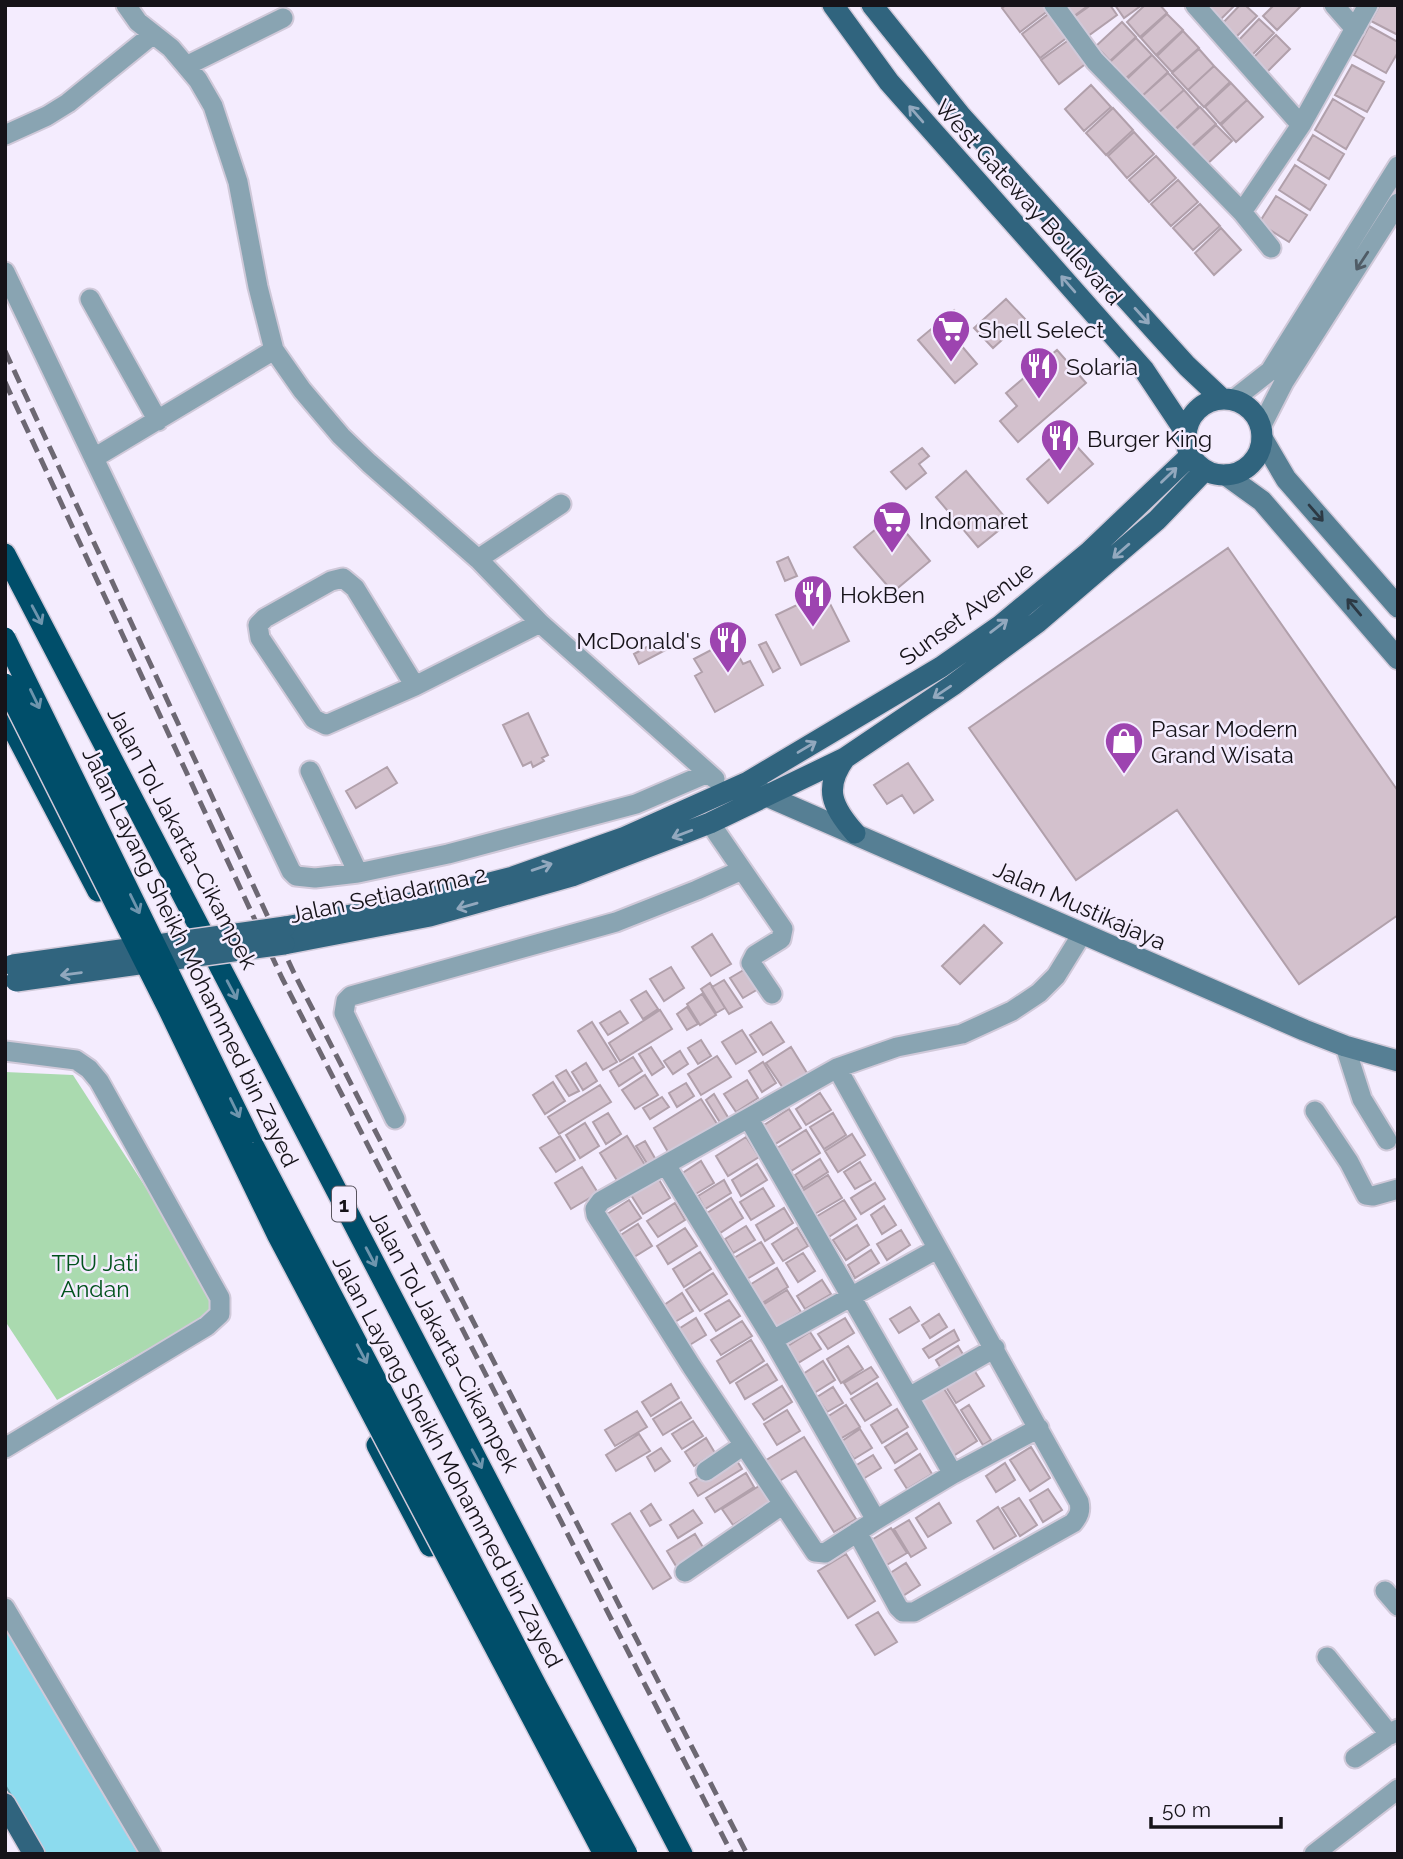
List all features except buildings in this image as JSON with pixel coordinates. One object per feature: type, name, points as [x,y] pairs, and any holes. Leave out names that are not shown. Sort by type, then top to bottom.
[{"type":"highway","name":"Jalan Tol Jakarta–Cikampek","points":[[5,554],[682,1854]]},
{"type":"highway","name":"Jalan Layang Sheikh Mohammed bin Zayed","points":[[5,638],[252,1143],[626,1854]]},
{"type":"highway","name":"Jalan Layang Sheikh Mohammed bin Zayed","points":[[5,684],[169,1008],[277,1234],[604,1854]]},
{"type":"highway","points":[[5,714],[156,1001],[251,1199],[402,1494],[594,1854]]},
{"type":"highway","points":[[624,1742],[693,1854]]},
{"type":"main road","name":"West Gateway Boulevard","points":[[833,5],[889,82],[1144,370],[1186,433]]},
{"type":"main road","name":"West Gateway Boulevard","points":[[872,5],[961,116],[1025,188],[1188,366],[1228,400]]},
{"type":"main road","points":[[1001,209],[1025,188]]},
{"type":"main road","points":[[1398,607],[1286,479],[1251,410],[1228,400],[1207,403],[1195,412],[1186,433],[1207,467],[1262,501],[1398,659]]},
{"type":"main road","points":[[1207,467],[1246,469],[1261,449],[1262,433]]},
{"type":"main road","name":"Sunset Avenue","points":[[758,801],[845,758],[953,685],[1038,622],[1157,520],[1207,467]]},
{"type":"main road","name":"Sunset Avenue","points":[[739,787],[941,667],[1001,625],[1074,565],[1207,467]]},
{"type":"main road","points":[[1262,501],[1269,485],[1286,479]]},
{"type":"main road","points":[[845,758],[833,774],[833,796],[840,817],[855,833]]},
{"type":"main road","name":"Jalan Mustikajaya","points":[[739,787],[758,801],[855,833],[1082,934],[1345,1046],[1398,1062]]},
{"type":"main road","name":"Jalan Setiadarma 2","points":[[285,935],[513,877],[623,838],[739,787]]},
{"type":"main road","name":"Jalan Setiadarma 2","points":[[10,974],[430,916],[572,876],[710,823],[758,801]]},
{"type":"main road","points":[[5,1804],[34,1854]]},
{"type":"street","points":[[126,5],[152,35],[171,48],[198,80],[213,106],[225,137],[237,182],[274,350],[302,390],[341,436],[478,559],[540,623],[708,773],[739,787]]},
{"type":"street","points":[[1054,5],[1095,61],[1242,212],[1271,248]]},
{"type":"street","points":[[1195,5],[1301,125]]},
{"type":"street","points":[[1334,5],[1355,29]]},
{"type":"street","points":[[1242,212],[1301,125],[1367,5]]},
{"type":"street","points":[[186,66],[283,18]]},
{"type":"street","points":[[5,135],[68,103],[152,35]]},
{"type":"street","points":[[1228,400],[1270,371],[1398,166]]},
{"type":"street","points":[[1262,433],[1284,382],[1398,203]]},
{"type":"street","points":[[5,272],[291,871],[296,876],[304,878],[358,873],[448,853],[623,808],[708,773]]},
{"type":"street","points":[[90,299],[158,421]]},
{"type":"street","points":[[94,458],[274,350]]},
{"type":"street","points":[[478,559],[561,504]]},
{"type":"street","points":[[415,686],[351,582],[343,578],[320,587],[265,618],[258,625],[260,638],[305,707],[314,719],[322,724],[330,724],[415,686],[540,623]]},
{"type":"street","points":[[310,771],[358,873]]},
{"type":"street","points":[[710,823],[783,929],[781,939],[755,955],[751,963],[772,994]]},
{"type":"street","points":[[395,1119],[344,1013],[346,1001],[351,996],[616,922],[742,870]]},
{"type":"street","points":[[1039,1428],[953,1474],[825,1553],[815,1552],[692,1367],[596,1215],[595,1209],[601,1201],[837,1068],[897,1047],[962,1034],[1013,1011],[1040,993],[1056,976],[1082,934]]},
{"type":"street","points":[[1345,1046],[1362,1099],[1387,1140]]},
{"type":"street","points":[[5,1051],[76,1060],[89,1069],[99,1081],[220,1298],[220,1314],[207,1326],[5,1448]]},
{"type":"street","points":[[837,1068],[995,1348],[1081,1510],[1073,1523],[908,1613],[898,1607],[857,1532]]},
{"type":"street","points":[[1315,1111],[1349,1162],[1366,1195],[1373,1196],[1398,1189]]},
{"type":"street","points":[[749,1119],[953,1474]]},
{"type":"street","points":[[666,1165],[773,1340],[876,1520]]},
{"type":"street","points":[[773,1340],[937,1249]]},
{"type":"street","points":[[909,1397],[995,1348]]},
{"type":"street","points":[[706,1471],[744,1445]]},
{"type":"street","points":[[685,1572],[782,1505]]},
{"type":"street","points":[[1385,1591],[1398,1606]]},
{"type":"street","points":[[5,1608],[150,1854]]},
{"type":"street","points":[[1327,1657],[1394,1732],[1355,1759]]},
{"type":"street","points":[[1314,1854],[1398,1789]]},
{"type":"green space","name":"TPU Jati Andan","points":[[5,1072],[73,1075],[223,1307],[57,1400],[5,1321]]},
{"type":"water","points":[[5,1621],[139,1854],[46,1854],[5,1785]]},
{"type":"railway","points":[[5,351],[294,973],[747,1854]]},
{"type":"railway","points":[[5,382],[282,978],[732,1854]]},
{"type":"place","name":"Shell Select","points":[[951,363]]},
{"type":"place","name":"Solaria","points":[[1039,400]]},
{"type":"place","name":"Burger King","points":[[1060,472]]},
{"type":"place","name":"Indomaret","points":[[892,554]]},
{"type":"place","name":"HokBen","points":[[813,628]]},
{"type":"place","name":"McDonald's","points":[[728,674]]},
{"type":"place","name":"Pasar Modern Grand Wisata","points":[[1124,775]]}]
